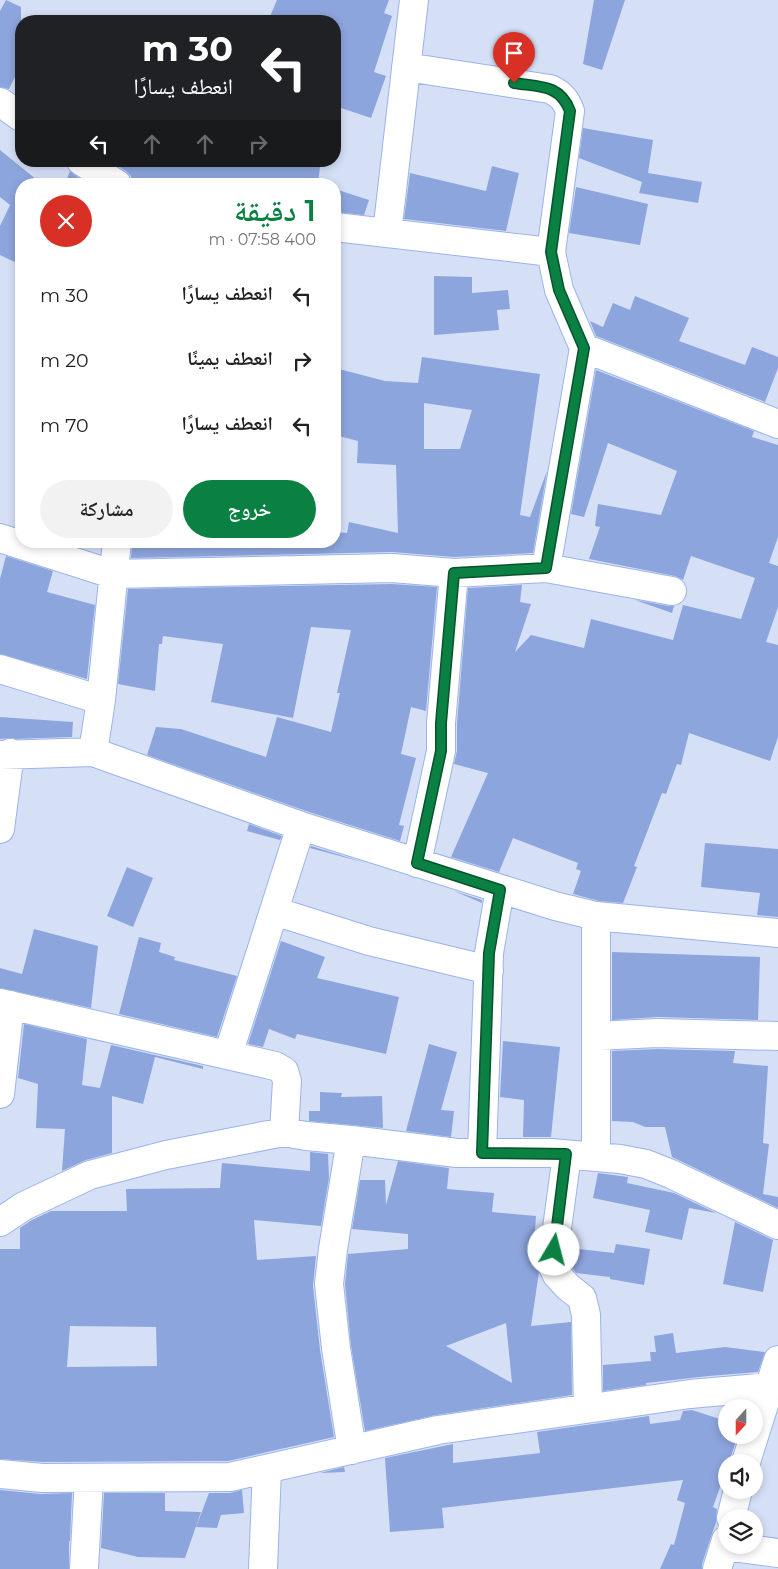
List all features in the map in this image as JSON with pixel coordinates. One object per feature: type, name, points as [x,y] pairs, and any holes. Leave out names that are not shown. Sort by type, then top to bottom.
[{"type":"street","points":[[387,233],[414,0]]},
{"type":"street","points":[[406,67],[550,89],[558,92],[570,111],[551,252],[559,290],[584,348],[546,568]]},
{"type":"street","points":[[0,102],[15,113]]},
{"type":"street","points":[[90,167],[108,178]]},
{"type":"street","points":[[341,228],[551,252]]},
{"type":"street","points":[[584,348],[778,424]]},
{"type":"street","points":[[0,538],[15,543]]},
{"type":"street","points":[[31,548],[112,574],[392,568],[454,573],[546,568],[672,591]]},
{"type":"street","points":[[93,752],[101,700],[115,548]]},
{"type":"street","points":[[417,863],[441,751],[441,723],[454,573]]},
{"type":"street","points":[[0,669],[101,700]]},
{"type":"street","points":[[0,828],[5,754],[93,752],[301,826],[554,906],[596,916],[778,933]]},
{"type":"street","points":[[228,1055],[301,826]]},
{"type":"street","points":[[482,1153],[489,953],[500,890]]},
{"type":"street","points":[[274,911],[369,940],[489,970]]},
{"type":"street","points":[[596,916],[596,1157]]},
{"type":"street","points":[[0,1094],[5,1004],[275,1066],[284,1071],[287,1081],[284,1132]]},
{"type":"street","points":[[596,1036],[657,1033],[778,1036]]},
{"type":"street","points":[[0,1222],[24,1206],[90,1175],[166,1155],[284,1132],[457,1153],[566,1154],[646,1164],[778,1225]]},
{"type":"street","points":[[351,1140],[329,1284],[336,1348],[352,1450]]},
{"type":"street","points":[[566,1154],[553,1267],[557,1275],[568,1287],[582,1298],[586,1314],[588,1408]]},
{"type":"street","points":[[749,1454],[778,1360]]},
{"type":"street","points":[[0,1474],[42,1478],[230,1478],[438,1430],[690,1394],[770,1388]]},
{"type":"street","points":[[263,1569],[268,1469]]},
{"type":"street","points":[[84,1569],[89,1478]]},
{"type":"street","points":[[763,1553],[778,1553]]},
{"type":"building","points":[[6,0],[21,7],[21,15],[15,15],[15,77],[9,89],[0,87],[0,11]]},
{"type":"building","points":[[277,0],[389,0],[384,13],[392,16],[374,72],[386,76],[371,118],[341,108],[341,15],[271,15]]},
{"type":"building","points":[[594,0],[625,0],[602,70],[583,64]]},
{"type":"building","points":[[583,128],[653,140],[648,173],[702,182],[698,203],[639,193],[642,182],[579,158]]},
{"type":"building","points":[[0,150],[15,162],[15,167],[21,167],[35,178],[15,178],[15,262],[0,255],[0,226],[10,205],[0,197]]},
{"type":"building","points":[[492,166],[519,173],[506,231],[404,219],[410,173],[486,191]]},
{"type":"building","points":[[120,167],[320,167],[319,178],[131,178]]},
{"type":"building","points":[[70,171],[79,178],[67,178]]},
{"type":"building","points":[[576,187],[648,204],[640,245],[569,233]]},
{"type":"building","points":[[341,191],[369,200],[364,215],[341,213]]},
{"type":"building","points":[[434,276],[472,277],[472,293],[508,290],[510,309],[497,310],[499,330],[434,335]]},
{"type":"building","points":[[635,296],[689,318],[679,341],[745,365],[752,347],[778,357],[778,368],[765,402],[596,336],[590,321],[603,327],[613,303],[630,310]]},
{"type":"building","points":[[422,357],[540,374],[520,515],[530,517],[547,471],[533,553],[454,557],[392,552],[131,558],[132,548],[341,548],[341,532],[347,533],[349,522],[398,533],[396,465],[357,463],[358,441],[341,437],[341,370],[385,381],[418,383]],"holes":[[[424,403],[472,410],[460,449],[424,449]]]},
{"type":"building","points":[[596,370],[754,431],[752,437],[778,445],[778,537],[769,563],[778,566],[778,607],[766,642],[778,645],[778,737],[770,761],[689,733],[681,765],[677,764],[666,794],[662,793],[634,866],[637,867],[623,903],[599,901],[573,894],[581,871],[576,869],[578,863],[513,838],[499,872],[451,857],[488,773],[454,764],[457,751],[457,724],[468,588],[522,585],[520,602],[531,604],[515,652],[531,635],[584,648],[591,619],[673,640],[683,605],[741,619],[755,578],[691,556],[683,580],[675,576],[589,559],[600,527],[595,526],[598,504],[661,515],[677,471],[608,443],[584,517],[571,514]]},
{"type":"building","points":[[6,556],[53,571],[47,592],[95,605],[87,679],[0,654],[0,579]]},
{"type":"building","points":[[392,584],[437,587],[426,711],[411,707],[401,754],[416,758],[399,825],[404,826],[400,841],[306,811],[147,755],[156,727],[181,729],[266,757],[277,717],[331,732],[340,693],[337,693],[351,630],[311,627],[293,718],[211,702],[223,644],[163,636],[162,644],[159,644],[155,691],[118,684],[128,589]]},
{"type":"building","points":[[635,600],[669,606],[674,606],[672,613]]},
{"type":"building","points":[[0,717],[73,722],[72,737],[0,739]]},
{"type":"building","points":[[249,824],[282,836],[280,840],[247,831]]},
{"type":"building","points":[[705,843],[778,849],[778,917],[757,915],[760,893],[701,887]]},
{"type":"building","points":[[311,846],[366,863],[310,848]]},
{"type":"building","points":[[127,867],[153,878],[133,927],[107,916]]},
{"type":"building","points":[[454,891],[482,900],[482,903]]},
{"type":"building","points":[[34,929],[98,946],[91,1008],[0,988],[0,968],[22,974]]},
{"type":"building","points":[[139,937],[161,943],[159,952],[175,957],[174,960],[237,976],[217,1037],[119,1014]]},
{"type":"building","points":[[281,941],[325,957],[317,978],[399,997],[386,1054],[297,1034],[295,1039],[269,1029],[263,1047],[248,1044]]},
{"type":"building","points":[[612,952],[760,957],[758,1020],[657,1017],[612,1020]]},
{"type":"building","points":[[24,1024],[87,1039],[82,1085],[100,1088],[111,1045],[203,1066],[203,1069],[155,1057],[143,1104],[112,1096],[112,1153],[86,1160],[62,1171],[65,1129],[36,1128],[38,1084],[18,1078]]},
{"type":"building","points":[[503,1041],[560,1047],[551,1137],[523,1137],[524,1100],[500,1097]]},
{"type":"building","points":[[429,1044],[457,1052],[441,1110],[454,1111],[451,1137],[406,1131]]},
{"type":"building","points":[[657,1049],[735,1051],[733,1063],[768,1066],[763,1143],[769,1144],[763,1194],[778,1197],[778,1208],[672,1157],[665,1127],[645,1127],[633,1122],[612,1121],[612,1051]]},
{"type":"building","points":[[320,1092],[342,1093],[341,1097],[382,1096],[383,1128],[309,1121],[309,1111],[320,1111]]},
{"type":"building","points":[[310,1152],[328,1154],[329,1178],[321,1226],[254,1220],[257,1260],[316,1256],[313,1286],[320,1350],[334,1437],[228,1461],[43,1462],[0,1459],[0,1249],[20,1249],[20,1228],[51,1211],[127,1211],[126,1189],[220,1188],[222,1163],[310,1171]],"holes":[[[70,1326],[156,1327],[157,1366],[67,1367]]]},
{"type":"building","points":[[398,1161],[449,1168],[447,1189],[494,1193],[492,1212],[536,1216],[534,1244],[539,1244],[537,1266],[539,1272],[531,1326],[571,1322],[572,1395],[436,1415],[365,1431],[351,1346],[345,1284],[348,1254],[408,1249],[408,1234],[352,1229],[360,1180],[385,1180],[386,1205]],"holes":[[[506,1323],[512,1383],[446,1346]]]},
{"type":"building","points":[[598,1173],[628,1177],[627,1183],[674,1193],[716,1213],[689,1208],[682,1240],[645,1232],[650,1210],[593,1198]]},
{"type":"building","points":[[735,1222],[773,1240],[763,1292],[723,1284]]},
{"type":"building","points":[[616,1244],[650,1249],[644,1285],[610,1279],[610,1277],[576,1273],[569,1264],[570,1248],[614,1253]]},
{"type":"building","points":[[673,1333],[676,1353],[725,1347],[765,1352],[758,1372],[646,1383],[646,1385],[603,1391],[603,1365],[651,1361],[650,1352],[656,1352],[654,1336]]},
{"type":"building","points":[[692,1410],[718,1418],[718,1444],[735,1444],[732,1454],[718,1454],[718,1493],[713,1507],[717,1509],[716,1522],[702,1569],[660,1569],[671,1544],[674,1545],[685,1503],[677,1500],[683,1480],[442,1508],[444,1528],[390,1532],[385,1458],[453,1444],[453,1463],[540,1453],[537,1432],[649,1416],[650,1424],[680,1420],[683,1411]]},
{"type":"building","points":[[344,1467],[345,1472],[320,1473]]},
{"type":"building","points":[[0,1490],[41,1494],[72,1493],[69,1569],[0,1569]]},
{"type":"building","points":[[242,1490],[244,1513],[221,1515],[217,1528],[196,1527],[209,1493],[230,1493]]},
{"type":"building","points":[[104,1493],[165,1493],[165,1511],[201,1512],[185,1558],[138,1557],[101,1548]]},
{"type":"route","points":[[514,83],[558,92],[568,104],[570,111],[551,252],[559,290],[584,348],[546,568],[454,573],[441,723],[441,751],[417,863],[500,890],[489,953],[482,1153],[566,1154],[554,1250]]}]
